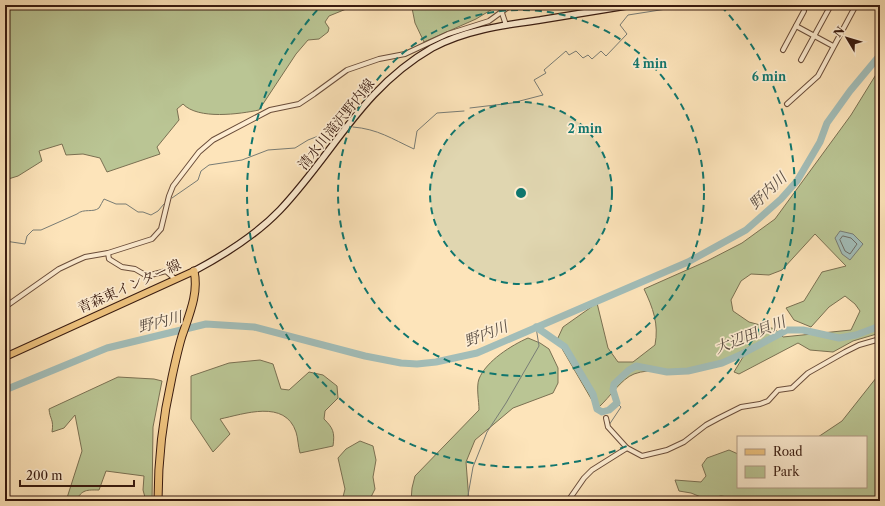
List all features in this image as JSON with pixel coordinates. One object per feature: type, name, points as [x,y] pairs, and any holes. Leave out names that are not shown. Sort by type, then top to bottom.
[{"type":"highway","name":"青森東インター線","points":[[158,501],[160,461],[169,392],[196,286],[194,271]]},
{"type":"main road","name":"清水川滝沢野内線","points":[[194,271],[240,244],[279,211],[309,176],[368,99],[397,72],[432,48],[450,40],[506,25],[632,5]]},
{"type":"main road","name":"青森東インター線","points":[[5,357],[194,271]]},
{"type":"street","points":[[5,306],[59,270],[85,257],[108,253],[152,239],[156,236],[163,222],[173,186],[199,152],[213,140],[270,110],[298,104],[347,70],[379,58],[406,54],[448,34],[489,21],[511,5]]},
{"type":"street","points":[[801,60],[831,5]]},
{"type":"street","points":[[787,104],[818,76],[856,5]]},
{"type":"street","points":[[782,50],[804,11]]},
{"type":"street","points":[[502,13],[506,25]]},
{"type":"street","points":[[796,26],[833,46]]},
{"type":"street","points":[[108,253],[109,259],[122,267],[135,269],[147,276],[166,271],[175,279]]},
{"type":"street","points":[[606,418],[608,427],[627,448],[642,456],[667,450],[684,442],[706,425],[719,418],[742,407],[760,404],[768,400],[778,390],[792,388],[808,373],[859,345],[880,339]]},
{"type":"street","points":[[568,501],[584,478],[592,470],[627,448]]},
{"type":"green space","points":[[5,5],[356,5],[329,16],[325,22],[329,28],[328,32],[319,39],[308,40],[296,54],[259,110],[231,114],[209,114],[190,109],[183,104],[177,109],[179,120],[157,147],[160,154],[107,172],[100,158],[83,154],[66,155],[62,144],[39,151],[42,161],[18,176],[5,180]]},
{"type":"green space","points":[[407,5],[499,5],[476,19],[424,42],[415,23],[412,8]]},
{"type":"green space","points":[[880,68],[880,333],[853,341],[833,352],[810,350],[798,343],[739,374],[734,372],[749,347],[723,361],[702,369],[656,370],[640,372],[629,376],[599,407],[593,402],[557,340],[563,327],[597,303],[608,348],[618,362],[633,362],[655,345],[656,323],[644,289],[707,261],[742,243],[775,219],[851,115]],"holes":[[[815,234],[846,266],[822,272],[804,301],[786,308],[794,320],[811,327],[829,307],[845,296],[855,304],[860,311],[851,330],[783,337],[775,329],[749,322],[733,311],[731,300],[741,281],[751,274],[769,275],[782,270]]]},
{"type":"green space","points":[[528,338],[549,349],[558,368],[558,383],[553,393],[513,408],[475,440],[466,462],[469,501],[411,501],[415,476],[479,410],[478,386],[482,372],[500,354]]},
{"type":"green space","points":[[260,360],[273,364],[281,389],[289,390],[309,372],[323,375],[337,386],[338,398],[325,411],[324,419],[333,431],[333,446],[300,453],[296,432],[291,422],[283,415],[263,411],[240,414],[220,419],[230,434],[213,452],[191,419],[191,376],[229,363]]},
{"type":"green space","points":[[880,373],[880,501],[767,501],[764,499],[741,499],[721,496],[706,499],[691,493],[679,491],[675,480],[701,482],[706,476],[702,465],[707,458],[729,450],[737,454],[737,488],[867,488],[867,436],[820,436],[842,421]]},
{"type":"green space","points":[[118,377],[154,379],[162,381],[153,427],[152,501],[146,501],[143,490],[144,476],[106,471],[99,490],[85,491],[80,494],[76,501],[66,501],[82,451],[75,415],[64,428],[52,432],[52,422],[49,409]]},
{"type":"green space","points":[[360,441],[373,446],[376,460],[373,477],[375,489],[369,501],[342,501],[345,489],[338,458],[346,449]]},
{"type":"water","points":[[840,231],[853,234],[863,244],[850,260],[842,254],[835,238]]},
{"type":"waterway","points":[[470,108],[512,103],[543,95],[534,80],[546,73],[544,70],[566,51],[569,55],[576,51],[583,58],[588,55],[592,59],[601,51],[606,56],[627,34],[620,25],[628,15],[692,5]]},
{"type":"waterway","name":"野内川","points":[[5,390],[107,348],[206,324],[254,327],[365,356],[401,363],[417,364],[436,362],[477,353],[688,262],[746,230],[781,199],[797,181],[820,142],[827,123],[850,91],[880,55]]},
{"type":"waterway","points":[[353,127],[377,132],[414,149],[417,131],[437,113],[464,111]]},
{"type":"waterway","points":[[172,198],[198,180],[201,171],[209,165],[242,160],[268,150],[295,148],[308,140],[339,128]]},
{"type":"waterway","points":[[5,241],[25,244],[27,236],[33,230],[41,230],[83,211],[97,209],[104,199],[116,204],[126,204],[138,212],[151,215],[158,211],[164,204]]},
{"type":"waterway","name":"大辺田貝川","points":[[536,327],[565,347],[593,394],[597,409],[602,412],[609,410],[617,403],[613,390],[614,384],[629,370],[636,366],[667,372],[688,371],[722,363],[787,330],[803,330],[839,338],[856,335],[880,326]]},
{"type":"waterway","points":[[467,501],[473,467],[487,432],[506,403],[539,346],[536,327]]},
{"type":"waterway","points":[[609,425],[621,407],[617,403]]}]
